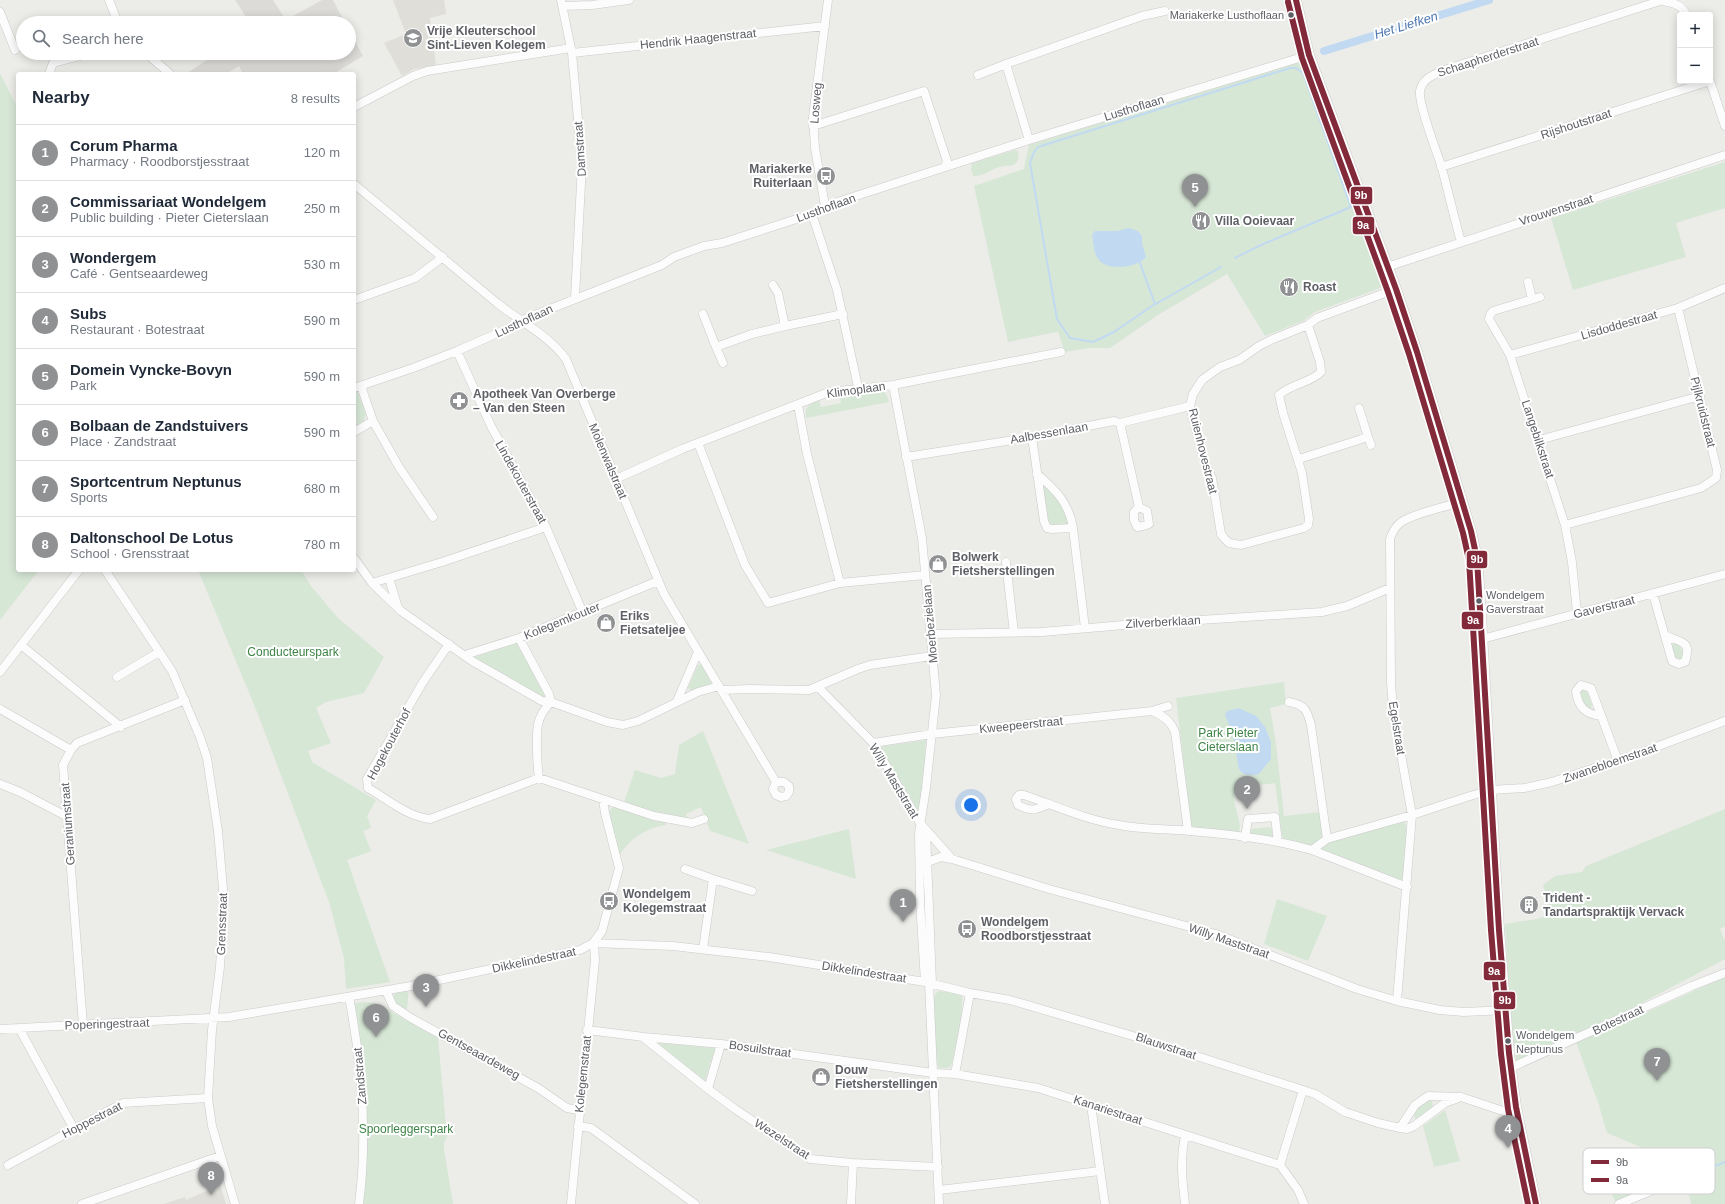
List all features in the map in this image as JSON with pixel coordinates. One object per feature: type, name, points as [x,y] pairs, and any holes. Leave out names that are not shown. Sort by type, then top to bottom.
[{"type":"street","points":[[109,0],[115,16]]},
{"type":"street","points":[[562,3],[592,5],[629,0]]},
{"type":"street","name":"Losweg","points":[[826,206],[815,148],[813,126],[816,87],[828,0]]},
{"type":"street","points":[[1296,0],[1309,55],[1396,288],[1417,352],[1471,531],[1477,559],[1499,930],[1510,1068],[1516,1109],[1536,1204]]},
{"type":"street","name":"Schaapherderstraat","points":[[1461,242],[1441,167],[1422,107],[1420,92],[1424,82],[1430,76],[1444,70],[1660,1],[1673,2],[1684,9],[1686,12]]},
{"type":"street","name":"Damstraat","points":[[562,3],[572,51],[582,164],[575,298]]},
{"type":"street","points":[[978,75],[1142,16],[1165,11]]},
{"type":"street","points":[[0,12],[15,50]]},
{"type":"street","name":"Hendrik Haagenstraat","points":[[356,106],[413,76],[427,71],[572,51],[825,26]]},
{"type":"street","name":"Lusthoflaan","points":[[358,387],[457,351],[507,329],[522,320],[575,298],[613,285],[662,265],[674,257],[704,246],[722,243],[812,214],[826,206],[1029,140],[1309,55]]},
{"type":"street","points":[[50,72],[53,63],[65,60]]},
{"type":"street","points":[[154,60],[168,72]]},
{"type":"street","points":[[1006,64],[1029,140]]},
{"type":"street","name":"Rijshoutstraat","points":[[1441,167],[1701,84]]},
{"type":"street","points":[[1711,84],[1725,126]]},
{"type":"street","points":[[813,126],[924,91],[947,161],[944,167]]},
{"type":"street","name":"Vrouwenstraat","points":[[1387,267],[1725,155]]},
{"type":"street","name":"Molenwalstraat","points":[[356,186],[497,303],[522,320],[559,349],[566,360],[664,594],[776,782]]},
{"type":"street","points":[[812,214],[837,290],[858,387]]},
{"type":"street","points":[[356,299],[415,278],[443,257]]},
{"type":"street","name":"Langebilkstraat","points":[[1528,282],[1536,298],[1493,311],[1489,319],[1510,355],[1539,440],[1565,525],[1572,562],[1577,613]]},
{"type":"street","points":[[773,285],[778,293],[785,326]]},
{"type":"street","name":"Ruienhovestraat","points":[[1308,325],[1320,362],[1321,372],[1316,377],[1286,388],[1279,395],[1283,413],[1299,460],[1309,512],[1308,525],[1300,530],[1241,545],[1230,543],[1221,534],[1212,478],[1204,460],[1190,406],[1193,394],[1202,380],[1220,367],[1238,360],[1259,346],[1273,339],[1308,325],[1317,318],[1396,288]]},
{"type":"street","name":"Lisdoddestraat","points":[[1510,355],[1678,308],[1725,288]]},
{"type":"street","name":"Pijlkruidstraat","points":[[1565,525],[1701,488],[1716,478],[1717,470],[1678,308]]},
{"type":"street","points":[[703,314],[723,363]]},
{"type":"street","points":[[716,346],[752,334],[843,314]]},
{"type":"street","name":"Lindekouterstraat","points":[[457,351],[491,426],[546,527],[583,613]]},
{"type":"street","name":"Klimoplaan","points":[[616,479],[698,443],[829,392],[858,387],[893,385],[1061,352]]},
{"type":"street","name":"Moerbezielaan","points":[[893,385],[922,538],[936,695],[926,788],[920,824],[923,863]]},
{"type":"street","points":[[358,387],[374,421],[399,467],[433,517]]},
{"type":"street","points":[[1539,440],[1700,396]]},
{"type":"street","points":[[798,405],[807,454],[840,583]]},
{"type":"street","name":"Aalbessenlaan","points":[[906,457],[1032,437],[1114,421],[1120,423],[1190,406]]},
{"type":"street","points":[[1299,460],[1370,441],[1359,408]]},
{"type":"street","points":[[356,431],[374,421]]},
{"type":"street","points":[[1120,423],[1139,507]]},
{"type":"street","points":[[1032,437],[1044,522],[1047,528],[1073,528]]},
{"type":"street","points":[[698,443],[745,565],[768,603],[840,583],[925,575]]},
{"type":"street","points":[[1037,474],[1062,498],[1068,510],[1073,528],[1085,628]]},
{"type":"street","name":"Egelstraat","points":[[1396,1001],[1412,815],[1394,710],[1391,682],[1390,539],[1400,522],[1462,502]]},
{"type":"street","points":[[372,582],[442,562],[546,527]]},
{"type":"street","points":[[356,561],[372,582],[398,608],[465,655],[542,701],[551,702],[607,722],[623,725],[638,721],[698,692],[721,688],[809,690],[864,667],[892,661],[932,656]]},
{"type":"street","points":[[1006,562],[1014,633]]},
{"type":"street","points":[[0,672],[76,572]]},
{"type":"street","name":"Grensstraat","points":[[106,572],[172,671],[186,700],[207,758],[218,831],[224,900],[218,991],[213,1019],[208,1098],[212,1126],[235,1204]]},
{"type":"street","name":"Gaverstraat","points":[[1482,639],[1725,574]]},
{"type":"street","points":[[389,578],[398,608]]},
{"type":"street","name":"Kolegemkouter","points":[[465,655],[519,638],[658,581]]},
{"type":"street","name":"Zilverberklaan","points":[[930,634],[1042,632],[1322,612],[1347,606],[1390,588]]},
{"type":"street","points":[[1653,594],[1665,635]]},
{"type":"street","points":[[519,638],[549,694],[551,702]]},
{"type":"street","name":"Hogekouterhof","points":[[449,644],[423,682],[367,779],[368,788],[402,809],[421,818],[430,819],[539,778]]},
{"type":"street","points":[[21,645],[121,726]]},
{"type":"street","points":[[118,678],[159,652]]},
{"type":"street","points":[[677,701],[698,652]]},
{"type":"street","name":"Willy Maststraat","points":[[818,687],[873,743],[920,824],[952,859]]},
{"type":"street","points":[[0,709],[71,750],[77,743],[186,700]]},
{"type":"street","points":[[551,702],[544,709],[538,724],[539,778],[603,800],[661,817],[692,823],[704,819]]},
{"type":"street","points":[[1289,702],[1300,704],[1308,713],[1311,725],[1327,839],[1312,850]]},
{"type":"street","name":"Kweepeerstraat","points":[[873,743],[932,734],[1152,711],[1168,706]]},
{"type":"street","points":[[1152,711],[1166,718],[1175,732],[1188,831]]},
{"type":"street","points":[[1601,716],[1618,760]]},
{"type":"street","name":"Zwanebloemstraat","points":[[1327,839],[1412,815],[1491,790],[1524,788],[1552,782],[1618,760],[1725,720]]},
{"type":"street","name":"Geraniumstraat","points":[[71,750],[63,765],[83,1025]]},
{"type":"street","points":[[0,784],[20,792],[68,817]]},
{"type":"street","points":[[593,943],[603,927],[619,868],[603,800]]},
{"type":"street","points":[[1049,804],[1092,819],[1120,826],[1188,831],[1278,842],[1312,850],[1407,887]]},
{"type":"street","points":[[1244,838],[1248,819],[1274,817],[1278,842]]},
{"type":"street","points":[[926,832],[923,863],[939,1204]]},
{"type":"street","name":"Willy Maststraat","points":[[923,863],[941,857],[952,859],[1049,889],[1216,934],[1357,989],[1396,1001],[1440,1010],[1464,1012],[1506,1010]]},
{"type":"street","points":[[685,869],[752,891]]},
{"type":"street","points":[[703,949],[713,878]]},
{"type":"street","name":"Dikkelindestraat","points":[[213,1019],[386,991],[568,954],[593,943],[628,943],[703,949],[769,957],[929,983]]},
{"type":"street","name":"Kolegemstraat","points":[[571,1204],[579,1110],[595,960],[593,943]]},
{"type":"street","name":"Botestraat","points":[[1510,1068],[1692,986],[1725,973]]},
{"type":"street","name":"Blauwstraat","points":[[929,983],[970,993],[1010,1000],[1143,1039],[1315,1094],[1345,1112],[1378,1123],[1400,1128],[1407,1129],[1414,1126],[1445,1103],[1461,1098]]},
{"type":"street","name":"Gentseaardeweg","points":[[386,991],[393,1006],[411,1018],[538,1088],[567,1108],[579,1110]]},
{"type":"street","points":[[955,1074],[970,993]]},
{"type":"street","name":"Zandstraat","points":[[349,997],[361,1075],[363,1107],[363,1161],[359,1204]]},
{"type":"street","name":"Poperingestraat","points":[[0,1029],[213,1019]]},
{"type":"street","points":[[19,1028],[74,1129]]},
{"type":"street","name":"Bosuilstraat","points":[[587,1030],[721,1044],[933,1073]]},
{"type":"street","name":"Wezelstraat","points":[[644,1037],[735,1109],[810,1159],[853,1163],[938,1167]]},
{"type":"street","points":[[708,1089],[721,1044]]},
{"type":"street","name":"Kanariestraat","points":[[933,1073],[955,1074],[1038,1088],[1280,1165]]},
{"type":"street","points":[[1303,1090],[1280,1165],[1298,1190],[1304,1204]]},
{"type":"street","points":[[1400,1128],[1415,1105],[1424,1097],[1431,1095],[1461,1098],[1503,1111],[1516,1109]]},
{"type":"street","name":"Hoppestraat","points":[[8,1165],[123,1103],[208,1098]]},
{"type":"street","points":[[1091,1105],[1105,1204]]},
{"type":"street","points":[[578,1126],[591,1128],[695,1204]]},
{"type":"street","points":[[1185,1135],[1181,1153],[1185,1204]]},
{"type":"street","points":[[82,1204],[220,1156]]},
{"type":"street","points":[[851,1204],[853,1163]]},
{"type":"street","points":[[939,1190],[1100,1171]]},
{"type":"street","points":[[1619,1204],[1644,1194]]},
{"type":"shaded area","points":[[235,0],[273,0],[283,16],[245,16]]},
{"type":"shaded area","points":[[322,0],[333,0],[341,16],[293,16]]},
{"type":"shaded area","name":"Vrije Kleuterschool Sint-Lieven Kolegem","points":[[393,0],[444,0],[446,14],[430,18],[436,66],[414,69],[402,76],[384,43],[406,34]]},
{"type":"shaded area","points":[[356,43],[363,56],[336,72],[242,72],[239,66],[229,72],[189,72],[207,60],[356,60]]},
{"type":"shaded area","points":[[220,1185],[226,1204],[164,1204],[185,1197],[186,1200]]},
{"type":"green space","points":[[1297,62],[1306,64],[1362,218],[1356,220],[1360,223],[1383,287],[1315,312],[1303,321],[1265,336],[1227,274],[1158,315],[1110,348],[1089,348],[1065,352],[1058,332],[1008,342],[974,186],[1024,169],[1029,145]]},
{"type":"green space","points":[[0,73],[16,105],[16,572],[37,572],[0,620]]},
{"type":"green space","points":[[1015,150],[1018,151],[1019,156],[1015,164],[1000,167],[981,175],[973,176],[971,169],[972,163]]},
{"type":"green space","points":[[1725,162],[1725,208],[1676,223],[1686,257],[1573,290],[1551,218]]},
{"type":"green space","points":[[356,391],[366,413],[364,421],[356,426]]},
{"type":"green space","points":[[884,391],[889,402],[806,418],[808,406],[819,400],[821,407],[841,403],[840,395]]},
{"type":"green space","points":[[1042,485],[1045,485],[1060,502],[1069,522],[1066,526],[1052,527],[1048,523]]},
{"type":"green space","name":"Conducteurspark","points":[[199,572],[302,572],[311,586],[337,617],[384,657],[364,693],[326,702],[316,708],[331,743],[308,751],[312,762],[376,800],[367,816],[371,828],[363,831],[371,851],[347,860],[390,982],[346,989],[344,958],[329,902],[257,712]]},
{"type":"green space","points":[[1674,642],[1678,643],[1683,652],[1680,660],[1674,659],[1671,647]]},
{"type":"green space","points":[[515,643],[518,645],[546,699],[474,660],[474,657]]},
{"type":"green space","points":[[702,664],[712,685],[691,691],[688,688],[698,665]]},
{"type":"green space","name":"Park Pieter Cieterslaan","points":[[1284,682],[1286,704],[1270,708],[1276,743],[1284,816],[1320,812],[1324,841],[1404,822],[1407,832],[1406,848],[1403,878],[1400,881],[1285,841],[1282,835],[1275,783],[1235,788],[1234,801],[1240,825],[1239,833],[1195,829],[1191,824],[1176,698]]},
{"type":"green space","points":[[1583,689],[1587,691],[1592,705],[1591,709],[1589,710],[1581,701],[1579,691]]},
{"type":"green space","points":[[703,731],[749,844],[710,831],[701,807],[686,814],[688,819],[656,813],[624,803],[635,770],[661,778],[675,774],[679,745]]},
{"type":"green space","points":[[926,740],[924,779],[918,813],[879,747]]},
{"type":"green space","points":[[614,806],[666,821],[666,825],[645,831],[633,839],[619,856],[609,811]]},
{"type":"green space","points":[[1725,809],[1725,926],[1720,929],[1725,941],[1725,959],[1613,1018],[1616,1026],[1725,977],[1725,1204],[1691,1204],[1689,1194],[1715,1194],[1715,1148],[1643,1148],[1607,1133],[1598,1102],[1574,1037],[1516,1060],[1509,996],[1505,924],[1552,915],[1543,885],[1555,876],[1582,872],[1586,866]]},
{"type":"green space","points":[[1269,827],[1274,830],[1274,839],[1250,834],[1252,829]]},
{"type":"green space","points":[[849,829],[856,879],[766,850]]},
{"type":"green space","points":[[1277,899],[1327,916],[1308,961],[1264,944]]},
{"type":"green space","points":[[409,990],[407,1009],[405,1009],[394,1002],[393,997],[395,993]]},
{"type":"green space","points":[[939,991],[962,994],[961,1020],[957,1040],[951,1066],[947,1068],[939,1068],[936,1062],[934,1000],[935,994]]},
{"type":"green space","name":"Spoorleggerspark","points":[[363,1002],[375,1003],[438,1038],[447,1137],[444,1143],[444,1149],[453,1204],[360,1204],[364,1161],[352,1004]]},
{"type":"green space","points":[[658,1043],[715,1048],[705,1081]]},
{"type":"green space","points":[[1430,1099],[1432,1101],[1433,1108],[1416,1119],[1414,1117],[1417,1108]]},
{"type":"green space","points":[[1445,1110],[1460,1161],[1434,1167],[1423,1126]]},
{"type":"green space","points":[[1612,1194],[1639,1194],[1616,1203]]},
{"type":"water","points":[[1129,228],[1138,231],[1142,236],[1142,243],[1146,257],[1136,264],[1122,267],[1109,266],[1099,260],[1094,248],[1092,235],[1095,231],[1117,231]]},
{"type":"water","points":[[1239,708],[1256,716],[1265,727],[1271,742],[1271,759],[1259,774],[1252,775],[1242,773],[1239,767],[1233,737],[1225,715],[1227,711]]},
{"type":"waterway","name":"Het Liefken","points":[[1324,51],[1489,0]]},
{"type":"waterway","points":[[1221,267],[1152,306],[1114,332],[1093,342],[1070,338],[1057,319],[1030,163],[1034,152],[1038,147],[1290,68],[1296,68],[1303,73],[1351,207],[1261,245],[1235,258]]},
{"type":"waterway","points":[[1362,222],[1371,246]]},
{"type":"waterway","points":[[1376,262],[1384,285]]},
{"type":"waterway","points":[[1140,263],[1155,304]]},
{"type":"waterway","points":[[1715,1166],[1725,1162]]},
{"type":"transit line","name":"9b","points":[[1296,0],[1309,55],[1396,289],[1417,352],[1471,531],[1477,559],[1499,930],[1509,1053],[1516,1107],[1536,1204]]},
{"type":"transit line","name":"9a","points":[[1288,2],[1302,58],[1388,292],[1409,354],[1463,533],[1469,560],[1491,930],[1501,1054],[1508,1109],[1528,1204]]},
{"type":"place","name":"Mariakerke Lusthoflaan","points":[[1291,15]]},
{"type":"place","name":"Vrije Kleuterschool Sint-Lieven Kolegem","points":[[413,38]]},
{"type":"place","name":"Mariakerke Ruiterlaan","points":[[826,176]]},
{"type":"place","name":"Domein Vyncke-Bovyn","points":[[1195,207]]},
{"type":"place","name":"Villa Ooievaar","points":[[1201,221]]},
{"type":"place","name":"Roast","points":[[1289,287]]},
{"type":"place","name":"Apotheek Van Overberge – Van den Steen","points":[[459,401]]},
{"type":"place","name":"Bolwerk Fietsherstellingen","points":[[938,564]]},
{"type":"place","name":"Wondelgem Gaverstraat","points":[[1479,601]]},
{"type":"place","name":"Eriks Fietsateljee","points":[[606,623]]},
{"type":"place","name":"Commissariaat Wondelgem","points":[[1247,809]]},
{"type":"place","name":"Wondelgem Kolegemstraat","points":[[609,901]]},
{"type":"place","name":"Trident - Tandartspraktijk Vervack","points":[[1529,905]]},
{"type":"place","name":"Corum Pharma","points":[[903,922]]},
{"type":"place","name":"Wondelgem Roodborstjesstraat","points":[[967,929]]},
{"type":"place","name":"Wondergem","points":[[426,1007]]},
{"type":"place","name":"Bolbaan de Zandstuivers","points":[[376,1037]]},
{"type":"place","name":"Wondelgem Neptunus","points":[[1508,1041]]},
{"type":"place","name":"Douw Fietsherstellingen","points":[[821,1077]]},
{"type":"place","name":"Sportcentrum Neptunus","points":[[1657,1081]]},
{"type":"place","name":"Subs","points":[[1508,1148]]},
{"type":"place","name":"Daltonschool De Lotus","points":[[211,1195]]}]
